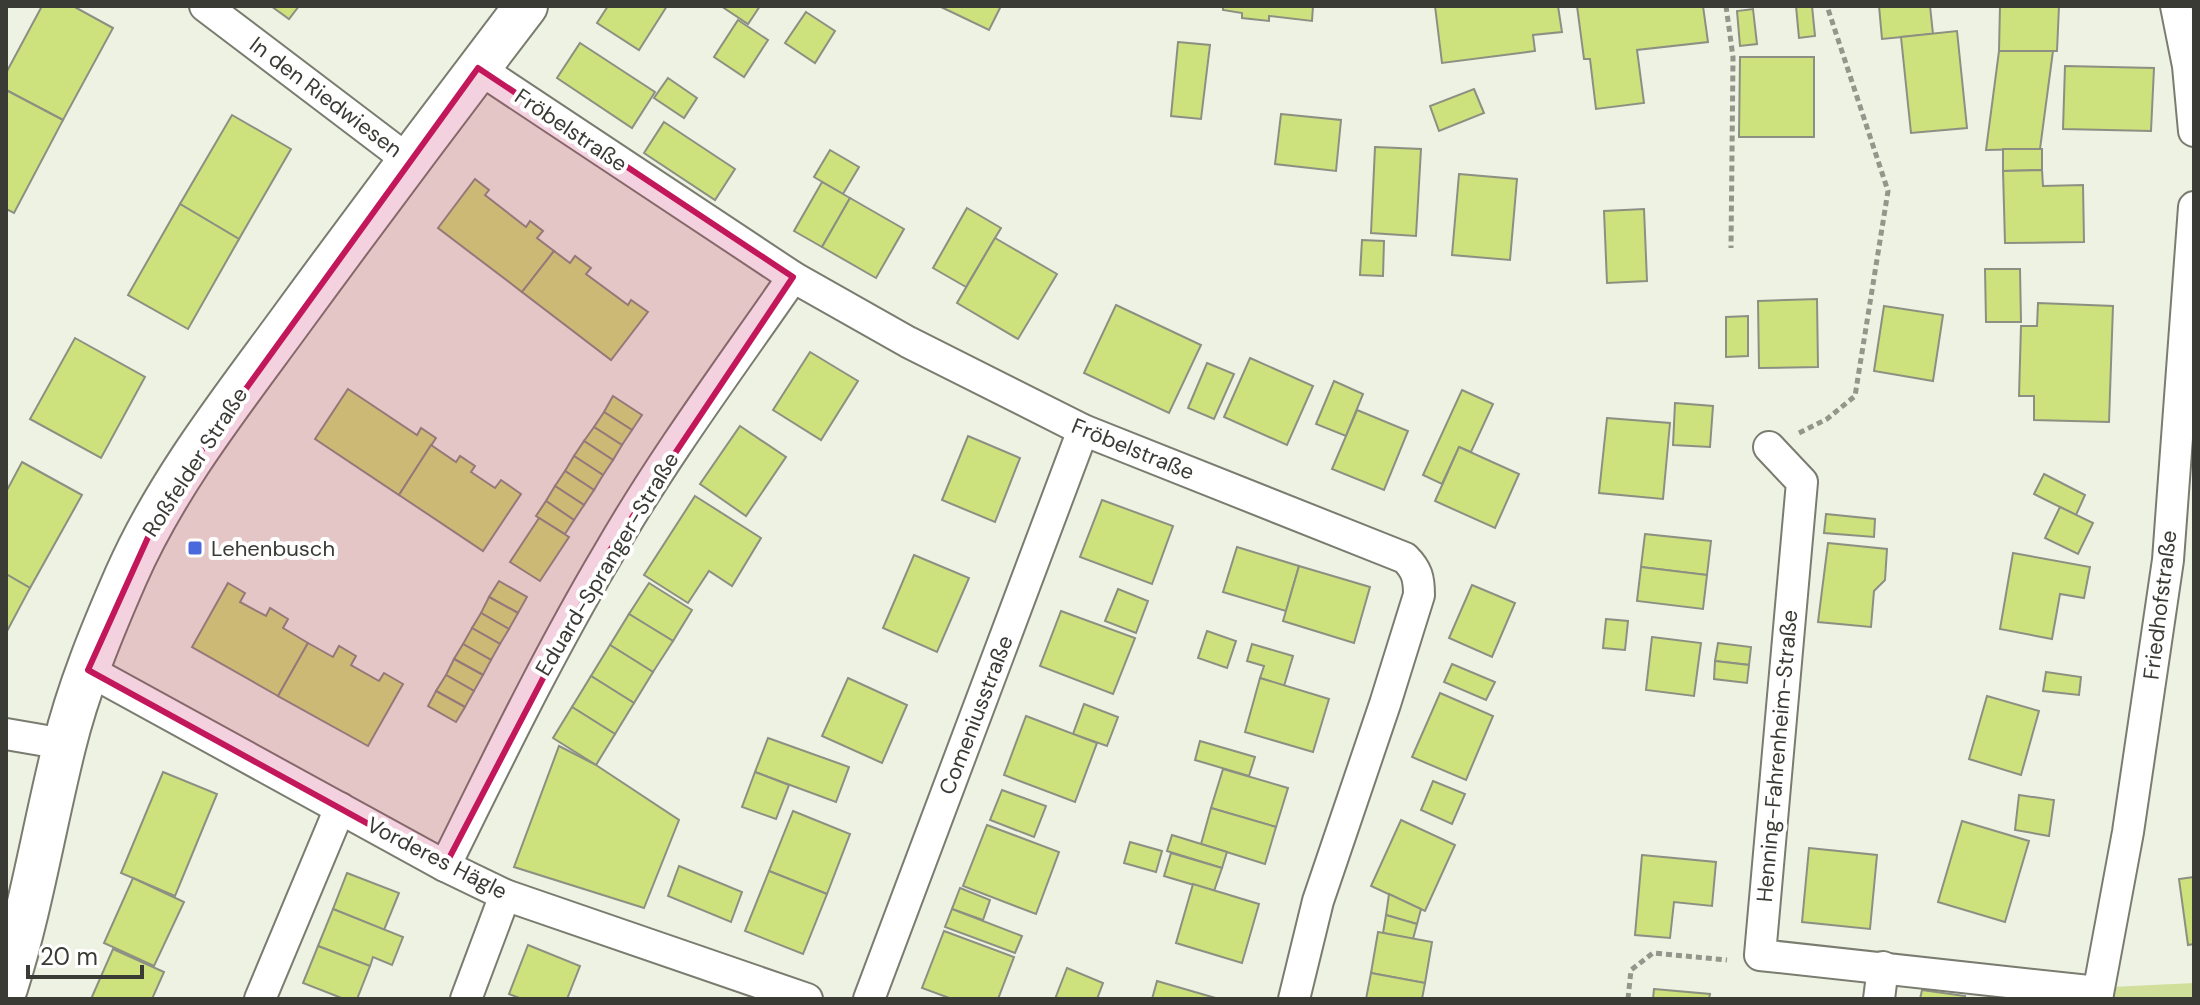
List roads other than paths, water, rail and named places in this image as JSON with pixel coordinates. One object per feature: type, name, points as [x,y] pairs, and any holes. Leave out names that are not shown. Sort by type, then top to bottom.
[{"type":"street","name":"In den Riedwiesen","points":[[205,6],[408,160]]},
{"type":"street","name":"Roßfelder Straße","points":[[6,988],[19,949],[64,744],[88,670],[127,575],[164,502],[216,422],[408,160],[526,6]]},
{"type":"street","points":[[2176,6],[2188,66],[2194,131]]},
{"type":"street","name":"Fröbelstraße","points":[[478,68],[793,277],[908,342],[1083,430],[1405,558],[1419,578],[1419,595],[1318,901],[1294,999]]},
{"type":"street","name":"Friedhofstraße","points":[[2097,995],[2128,832],[2168,560],[2194,207]]},
{"type":"street","name":"Eduard-Spranger-Straße","points":[[445,866],[533,689],[609,552],[699,412],[793,277]]},
{"type":"street","name":"Comeniusstraße","points":[[869,999],[1083,430]]},
{"type":"street","name":"Henning-Fahrenheim-Straße","points":[[1769,447],[1802,482],[1760,955],[1883,967]]},
{"type":"street","name":"Vorderes Hägle","points":[[88,670],[445,866],[505,895],[807,999]]},
{"type":"street","points":[[6,734],[64,744]]},
{"type":"street","points":[[260,999],[340,808]]},
{"type":"street","points":[[466,999],[505,895]]},
{"type":"street","points":[[1879,999],[1883,967],[2097,995]]},
{"type":"place","name":"Lehenbusch","points":[[195,548]]}]
